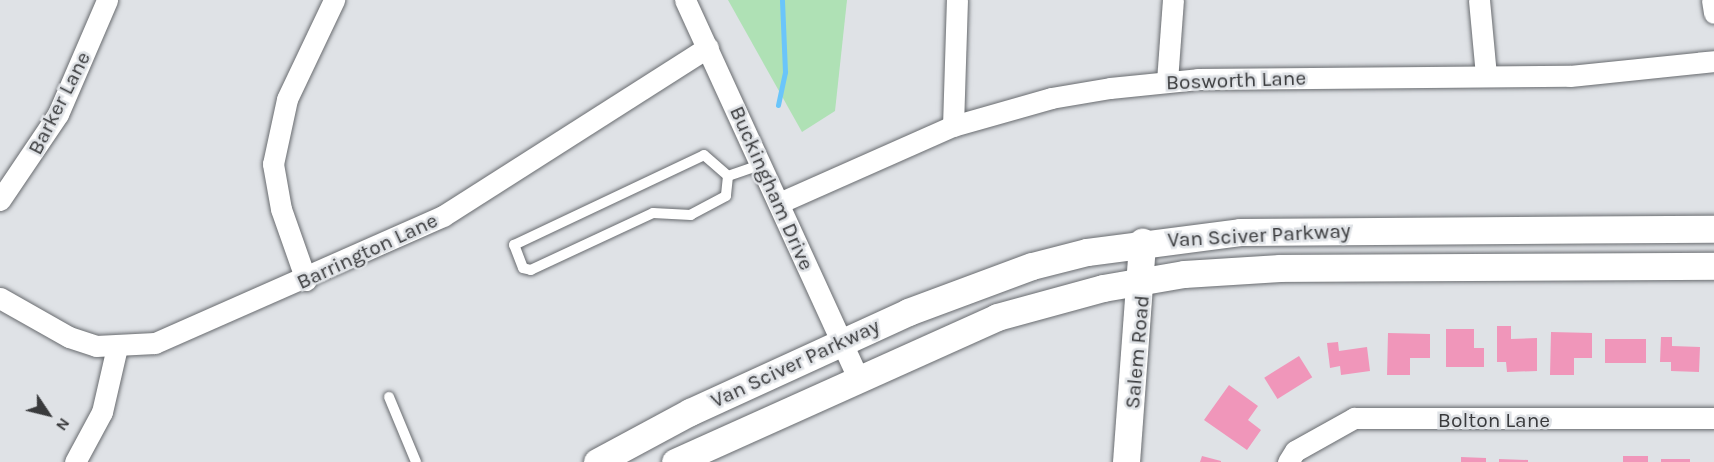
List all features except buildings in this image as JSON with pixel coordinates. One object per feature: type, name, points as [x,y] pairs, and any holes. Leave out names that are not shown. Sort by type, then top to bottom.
[{"type":"street","name":"Barker Lane","points":[[0,200],[58,114],[107,0]]},
{"type":"street","points":[[306,280],[280,209],[273,165],[295,79],[334,0]]},
{"type":"street","name":"Buckingham Drive","points":[[685,0],[843,341],[857,376]]},
{"type":"street","points":[[953,126],[957,0]]},
{"type":"street","points":[[1167,81],[1173,0]]},
{"type":"street","points":[[1479,0],[1486,76]]},
{"type":"street","points":[[1712,0],[1714,13]]},
{"type":"street","name":"Barrington Lane","points":[[0,298],[69,337],[117,347],[155,343],[306,280],[458,207],[708,48]]},
{"type":"street","name":"Bosworth Lane","points":[[778,203],[953,126],[1051,98],[1167,81],[1633,72],[1714,61]]},
{"type":"street","name":"Van Sciver Parkway","points":[[597,462],[843,341],[1032,266],[1142,242],[1264,231],[1714,228]]},
{"type":"street","name":"Salem Road","points":[[1126,462],[1143,282],[1142,242]]},
{"type":"street","name":"Van Sciver Parkway","points":[[675,462],[857,376],[997,317],[1143,282],[1280,268],[1714,266]]},
{"type":"street","points":[[75,462],[102,412],[117,347]]},
{"type":"street","name":"Bolton Lane","points":[[1288,462],[1295,451],[1354,418],[1714,417]]},
{"type":"lane","points":[[704,155],[728,176],[726,196],[691,215],[653,213],[531,270],[523,268],[514,245],[704,155]]},
{"type":"lane","points":[[728,176],[762,164]]},
{"type":"lane","points":[[389,396],[416,462]]},
{"type":"green space","points":[[728,0],[847,0],[835,111],[802,132]]},
{"type":"waterway","points":[[778,105],[785,72],[782,0]]}]
